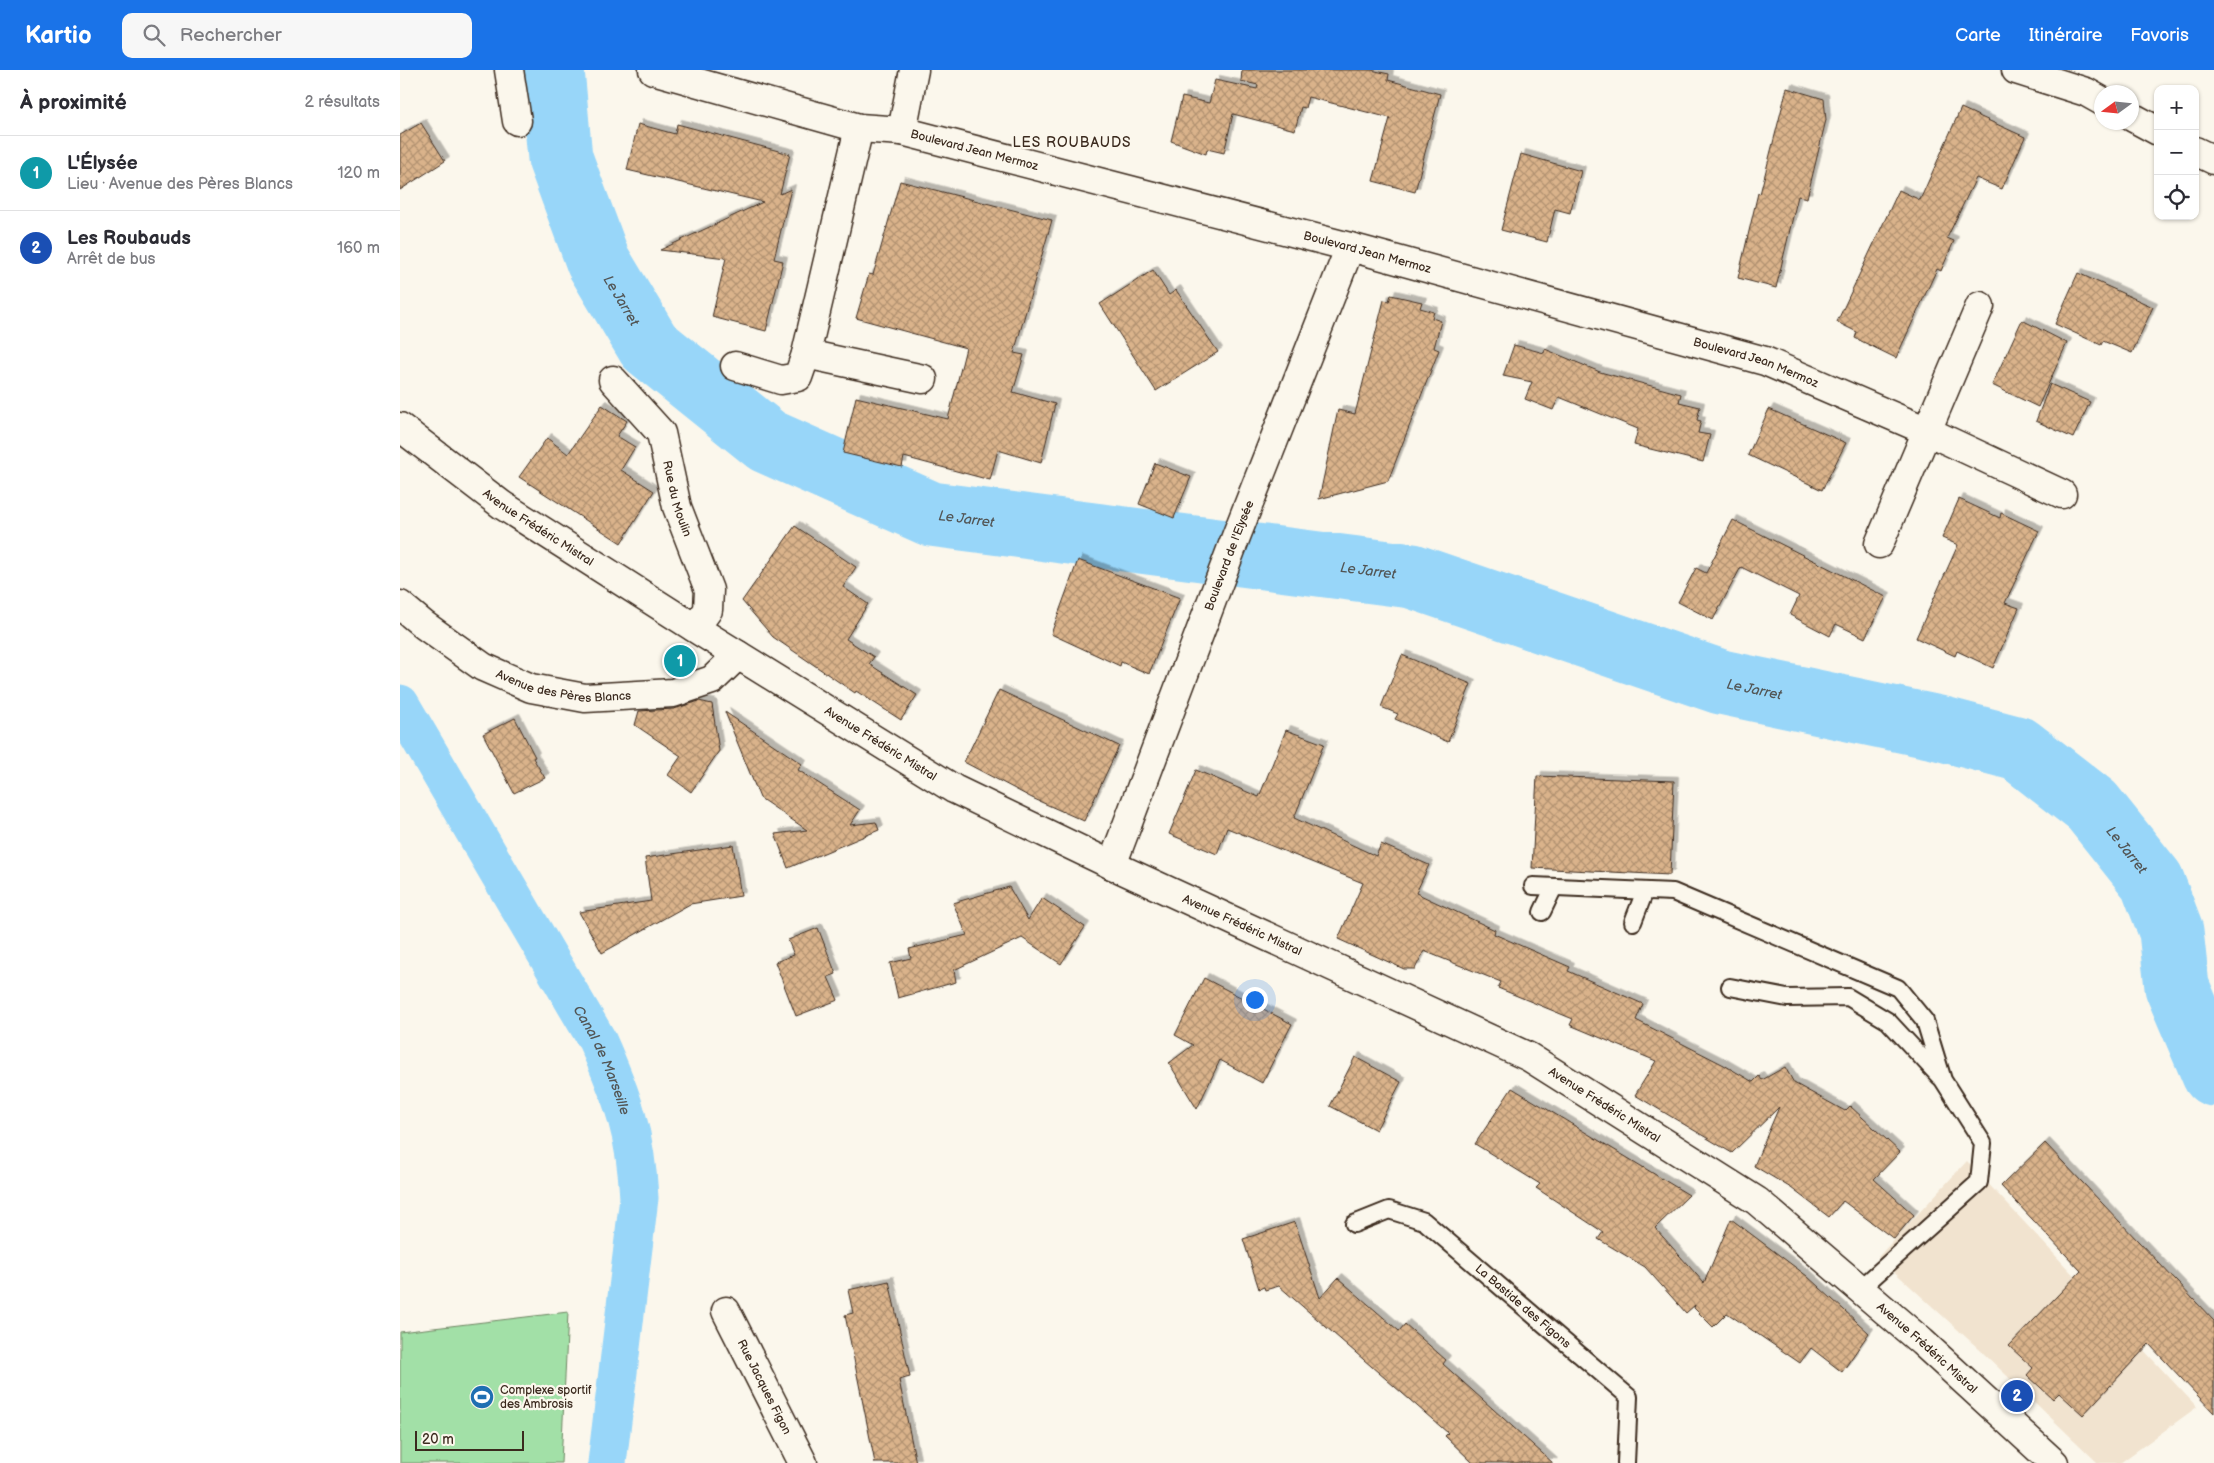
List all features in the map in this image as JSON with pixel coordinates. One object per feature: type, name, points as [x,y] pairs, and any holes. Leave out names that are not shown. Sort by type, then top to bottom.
[{"type":"street","points":[[509,70],[517,121]]},
{"type":"street","name":"Boulevard Jean Mermoz","points":[[653,70],[859,128],[902,131],[1350,247],[1766,361],[1927,431],[2062,494]]},
{"type":"street","points":[[902,131],[914,70]]},
{"type":"street","points":[[2016,70],[2086,92],[2094,96]]},
{"type":"street","points":[[2139,120],[2154,128]]},
{"type":"street","points":[[736,366],[781,380],[798,377],[806,354],[859,128]]},
{"type":"street","points":[[2199,152],[2214,160]]},
{"type":"street","name":"Boulevard de l'Elysée","points":[[1112,865],[1237,534],[1350,247]]},
{"type":"street","points":[[1878,544],[1980,306]]},
{"type":"street","points":[[806,354],[923,379]]},
{"type":"street","name":"Rue du Moulin","points":[[613,380],[661,433],[677,507],[709,590],[708,610],[695,628]]},
{"type":"street","name":"Avenue Frédéric Mistral","points":[[400,426],[502,506],[954,788],[1112,865],[1528,1057],[1757,1201],[1922,1342],[2054,1463]]},
{"type":"street","name":"Avenue des Pères Blancs","points":[[400,605],[424,625],[483,667],[531,688],[585,698],[673,693],[712,680],[738,655]]},
{"type":"street","name":"Rue Jacques Figon","points":[[726,1311],[803,1463]]},
{"type":"lane","points":[[1533,886],[1673,892],[1898,988],[1925,1021],[1943,1080]]},
{"type":"lane","points":[[1542,912],[1554,886]]},
{"type":"lane","points":[[1634,922],[1645,891]]},
{"type":"lane","points":[[1730,987],[1787,998],[1848,997],[1888,1021],[1943,1080],[1983,1143],[1979,1182],[1860,1289]]},
{"type":"lane","name":"La Bastide des Figons","points":[[1354,1224],[1389,1210],[1424,1221],[1629,1397],[1626,1463]]},
{"type":"shaded area","points":[[1967,1161],[2197,1407],[2120,1463],[2098,1463],[1979,1349],[1878,1257]]},
{"type":"green space","name":"Complexe sportif des Ambrosis","points":[[568,1312],[561,1463],[400,1463],[400,1332]]},
{"type":"building","points":[[1242,70],[1371,70],[1389,74],[1388,80],[1440,94],[1415,192],[1373,181],[1390,118],[1308,97],[1305,108],[1301,107],[1295,130],[1233,114],[1224,153],[1207,149],[1206,154],[1171,141],[1182,97],[1209,103],[1215,80],[1257,89],[1258,85],[1241,81]]},
{"type":"building","points":[[1787,88],[1824,99],[1826,120],[1807,198],[1798,196],[1776,288],[1738,278],[1758,193],[1760,194]]},
{"type":"building","points":[[1961,108],[2025,137],[2002,189],[1976,178],[1947,238],[1954,241],[1941,271],[1937,269],[1896,358],[1855,338],[1857,332],[1837,322],[1899,190],[1920,200]]},
{"type":"building","points":[[421,123],[445,161],[400,190],[400,135]]},
{"type":"building","points":[[638,124],[675,134],[677,124],[790,154],[780,194],[791,189],[774,259],[783,261],[766,331],[712,317],[726,258],[660,250],[763,202],[627,170]]},
{"type":"building","points":[[1521,154],[1581,171],[1570,213],[1555,209],[1547,242],[1501,230]]},
{"type":"building","points":[[900,181],[1052,220],[1014,353],[1024,355],[1013,392],[1055,404],[1041,463],[998,450],[990,480],[904,457],[902,467],[843,453],[856,397],[948,419],[966,348],[856,318],[869,274],[873,275]]},
{"type":"building","points":[[1153,270],[1169,295],[1176,290],[1218,352],[1156,391],[1100,304]]},
{"type":"building","points":[[2078,273],[2153,307],[2132,353],[2103,341],[2101,345],[2055,324]]},
{"type":"building","points":[[1391,295],[1422,302],[1420,308],[1434,312],[1432,318],[1441,321],[1434,348],[1439,350],[1388,481],[1319,499],[1338,410],[1355,414],[1384,300],[1389,301]]},
{"type":"building","points":[[2022,320],[2067,343],[2038,407],[1992,385]]},
{"type":"building","points":[[1514,345],[1544,353],[1545,349],[1600,372],[1681,394],[1679,402],[1700,407],[1697,420],[1701,421],[1698,433],[1710,435],[1703,462],[1634,445],[1638,429],[1559,397],[1553,410],[1525,399],[1532,382],[1503,376]]},
{"type":"building","points":[[2050,384],[2090,402],[2073,438],[2036,421]]},
{"type":"building","points":[[602,405],[627,421],[617,436],[635,447],[621,470],[654,491],[621,543],[519,477],[547,438],[568,454]]},
{"type":"building","points":[[1769,409],[1846,443],[1822,490],[1748,455]]},
{"type":"building","points":[[1155,463],[1191,477],[1174,518],[1139,504]]},
{"type":"building","points":[[1959,499],[2000,518],[2001,513],[2039,531],[2005,603],[2019,608],[1993,668],[1957,651],[1955,656],[1916,638],[1958,545],[1942,538]]},
{"type":"building","points":[[1733,520],[1886,597],[1865,638],[1836,624],[1830,636],[1790,615],[1799,596],[1741,567],[1713,620],[1678,602],[1696,568],[1706,573]]},
{"type":"building","points":[[795,526],[856,567],[843,587],[868,604],[846,639],[874,657],[869,664],[917,695],[901,720],[856,691],[855,693],[773,637],[742,601]]},
{"type":"building","points":[[1078,560],[1180,598],[1149,674],[1121,662],[1120,666],[1051,634]]},
{"type":"building","points":[[1402,655],[1471,684],[1448,742],[1395,719],[1398,714],[1381,707]]},
{"type":"building","points":[[999,690],[1119,746],[1084,821],[1032,798],[964,762]]},
{"type":"building","points":[[699,701],[712,704],[719,751],[691,792],[668,775],[681,756],[635,725],[639,711],[674,709]]},
{"type":"building","points":[[725,712],[802,764],[798,770],[860,810],[850,825],[876,822],[879,830],[788,868],[775,834],[807,830],[760,798]]},
{"type":"building","points":[[515,718],[535,757],[533,758],[545,778],[514,793],[483,734]]},
{"type":"building","points":[[1286,730],[1324,744],[1294,818],[1376,856],[1381,844],[1429,865],[1416,893],[1495,930],[1494,934],[1570,967],[1568,971],[1643,1004],[1636,1020],[1753,1082],[1759,1076],[1762,1080],[1785,1067],[1794,1083],[1845,1111],[1850,1106],[1900,1152],[1874,1179],[1914,1215],[1894,1239],[1843,1201],[1829,1217],[1791,1188],[1754,1166],[1779,1107],[1732,1153],[1635,1095],[1656,1061],[1570,1025],[1573,1019],[1498,988],[1501,982],[1424,951],[1415,969],[1404,969],[1338,939],[1363,883],[1227,828],[1217,854],[1169,834],[1196,770],[1259,797]]},
{"type":"building","points":[[1537,776],[1674,781],[1670,875],[1532,868]]},
{"type":"building","points":[[733,845],[741,896],[690,904],[602,953],[579,912],[651,901],[645,858]]},
{"type":"building","points":[[1009,887],[1028,920],[1042,898],[1085,927],[1061,964],[1022,938],[954,970],[956,982],[898,998],[890,963],[911,958],[909,949],[967,935],[953,903]]},
{"type":"building","points":[[818,928],[836,974],[828,977],[838,1000],[796,1016],[775,962],[794,955],[788,940]]},
{"type":"building","points":[[1204,978],[1292,1024],[1262,1083],[1220,1060],[1197,1109],[1169,1063],[1193,1045],[1175,1035]]},
{"type":"building","points":[[1355,1057],[1401,1082],[1376,1130],[1330,1106]]},
{"type":"building","points":[[1512,1088],[1689,1195],[1655,1228],[1704,1283],[1731,1219],[1807,1276],[1869,1333],[1842,1372],[1811,1348],[1800,1363],[1727,1313],[1713,1327],[1694,1308],[1695,1305],[1686,1313],[1645,1267],[1598,1239],[1603,1232],[1536,1188],[1540,1184],[1475,1144]]},
{"type":"building","points":[[2045,1143],[2214,1321],[2214,1413],[2149,1344],[2083,1415],[2059,1393],[2053,1399],[2027,1375],[2033,1368],[2009,1346],[2081,1271],[2001,1186]]},
{"type":"building","points":[[1295,1222],[1320,1298],[1338,1278],[1399,1331],[1405,1324],[1446,1360],[1443,1364],[1553,1463],[1473,1463],[1445,1436],[1448,1433],[1279,1286],[1265,1290],[1264,1287],[1259,1289],[1243,1239]]},
{"type":"building","points":[[889,1281],[910,1377],[899,1380],[916,1463],[875,1463],[845,1315],[853,1313],[848,1290]]},
{"type":"waterway","name":"Le Jarret","points":[[552,70],[560,158],[598,261],[649,346],[767,441],[931,514],[1412,576],[1721,682],[1939,728],[2019,749],[2092,806],[2152,881],[2171,931],[2177,987],[2214,1074]]},
{"type":"waterway","name":"Canal de Marseille","points":[[400,704],[597,1040],[627,1117],[635,1154],[639,1198],[607,1463]]},
{"type":"place","name":"L'Élysée","points":[[680,661]]},
{"type":"place","name":"Les Roubauds","points":[[2017,1396]]},
{"type":"place","name":"Complexe sportif des Ambrosis","points":[[482,1397]]},
{"type":"district","name":"LES ROUBAUDS","points":[[1072,142]]}]
